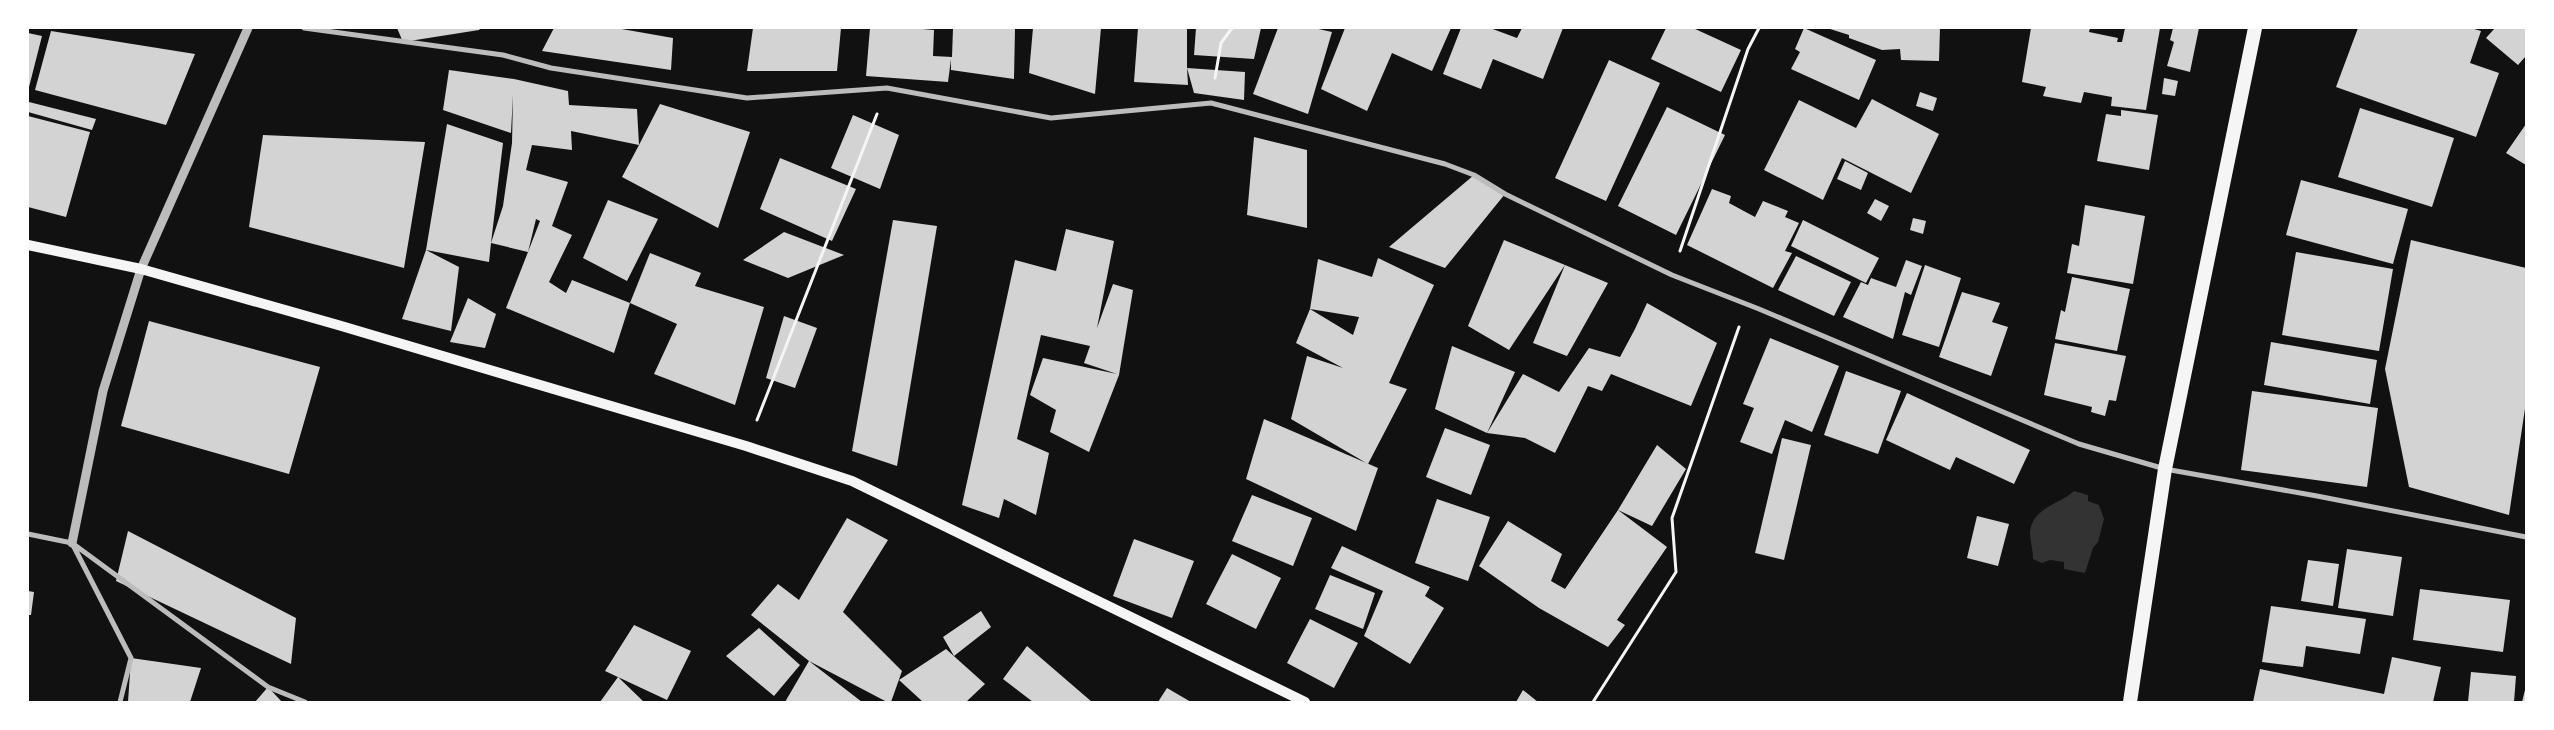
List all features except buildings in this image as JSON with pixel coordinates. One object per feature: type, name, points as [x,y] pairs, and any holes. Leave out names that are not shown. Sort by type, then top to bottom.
[{"type":"highway","points":[[2130,702],[2165,469],[2255,28]]},
{"type":"main road","points":[[28,245],[141,269],[746,446],[852,481],[1305,702]]},
{"type":"street","points":[[120,702],[131,658],[72,542],[103,391],[141,269],[248,28]]},
{"type":"street","points":[[304,28],[503,55],[551,68],[747,98],[886,88],[1051,118],[1211,103],[1452,167],[1474,175],[1505,194],[1672,275],[2079,444],[2165,469],[2317,496],[2526,537]]},
{"type":"street","points":[[28,534],[72,542],[268,688],[305,702]]},
{"type":"path","points":[[1211,103],[1222,42],[1232,28]]},
{"type":"path","points":[[1672,275],[1748,50],[1759,28]]},
{"type":"path","points":[[746,446],[886,88]]},
{"type":"path","points":[[1593,702],[1676,572],[1672,518],[1746,305]]},
{"type":"shaded area","points":[[2074,491],[2088,495],[2088,501],[2099,505],[2104,519],[2098,542],[2093,548],[2085,573],[2064,569],[2064,562],[2050,560],[2042,563],[2033,559],[2030,532],[2036,517]]}]
